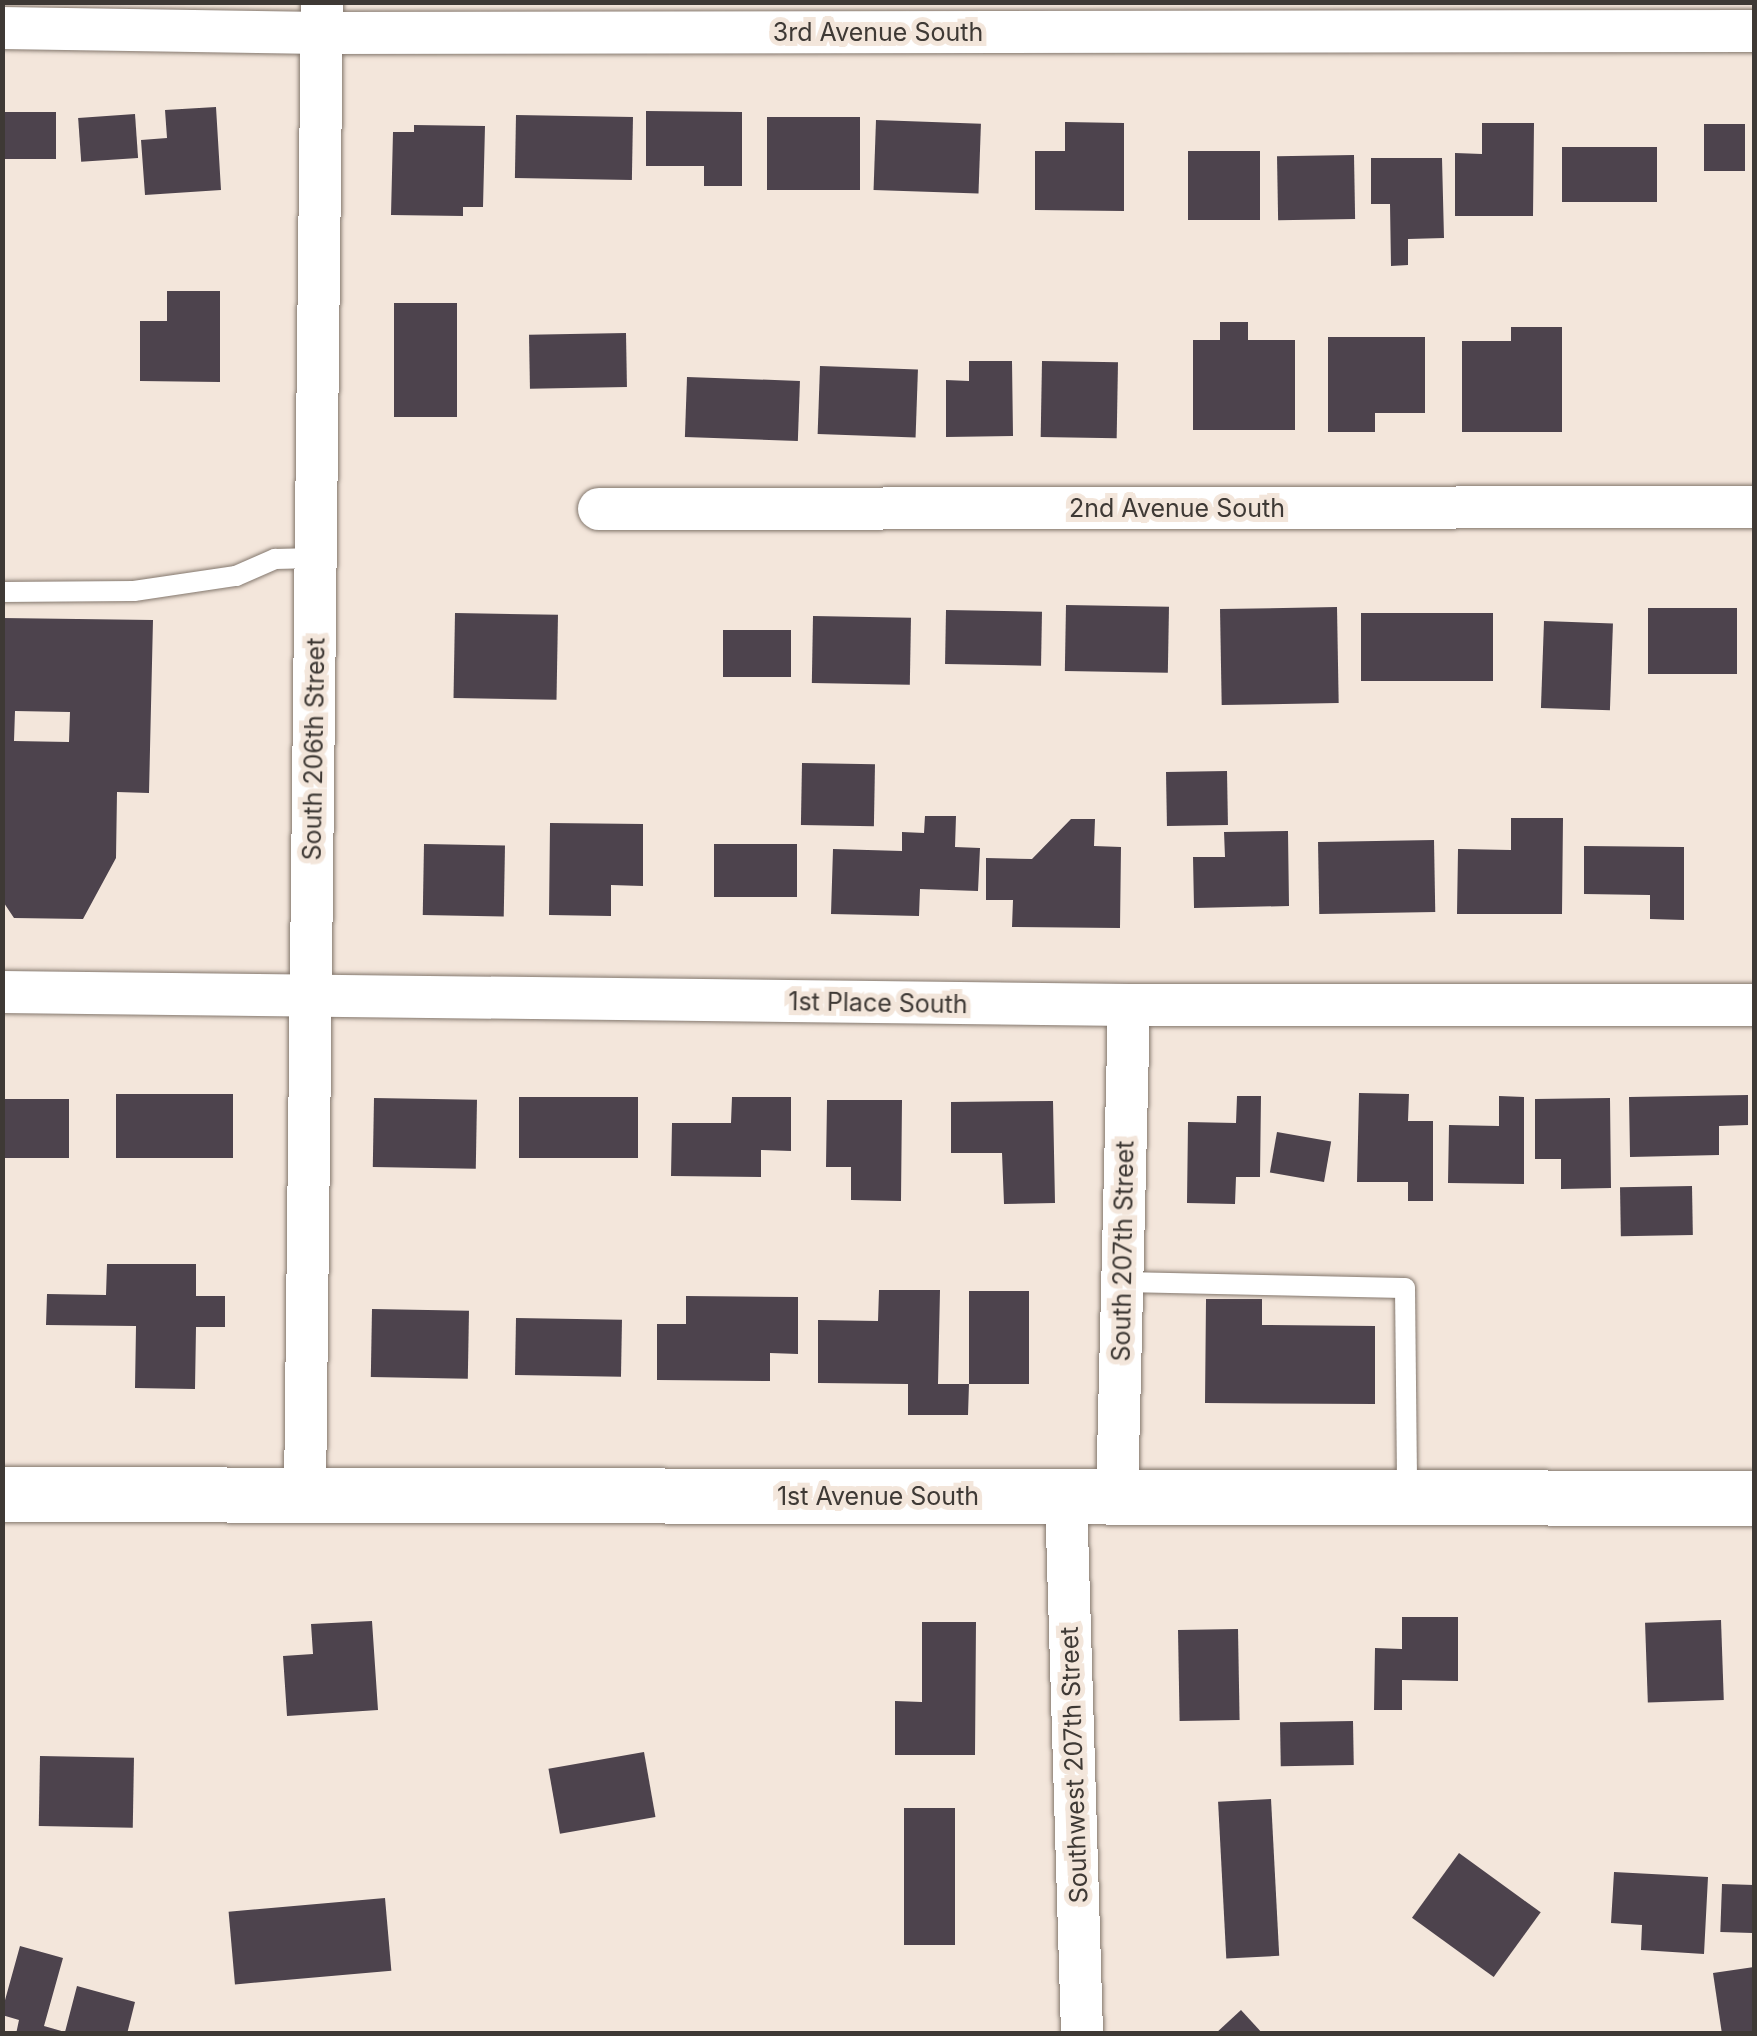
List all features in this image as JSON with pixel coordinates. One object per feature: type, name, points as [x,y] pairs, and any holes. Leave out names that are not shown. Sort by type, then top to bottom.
[{"type":"main road","name":"1st Avenue South","points":[[2,1494],[1754,1498]]},
{"type":"street","name":"3rd Avenue South","points":[[2,28],[322,18],[1754,31]]},
{"type":"street","name":"South 206th Street","points":[[305,1496],[322,18]]},
{"type":"street","name":"2nd Avenue South","points":[[599,509],[1754,507]]},
{"type":"street","name":"1st Place South","points":[[2,992],[1129,1005],[1754,1006]]},
{"type":"street","name":"South 207th Street","points":[[1091,1496],[1122,1282],[1129,1005]]},
{"type":"street","name":"Southwest 207th Street","points":[[1082,2034],[1091,1496]]},
{"type":"lane","points":[[2,592],[134,591],[236,576],[275,559],[316,558]]},
{"type":"lane","points":[[1122,1282],[1405,1288],[1407,1498]]},
{"type":"building","points":[[216,107],[221,190],[145,195],[141,140],[167,138],[165,110]]},
{"type":"building","points":[[646,111],[742,112],[742,186],[704,186],[704,166],[646,166]]},
{"type":"building","points":[[2,112],[56,112],[56,159],[2,159]]},
{"type":"building","points":[[135,114],[138,158],[81,162],[78,118]]},
{"type":"building","points":[[516,115],[633,117],[632,180],[515,178]]},
{"type":"building","points":[[767,117],[860,117],[860,190],[767,190]]},
{"type":"building","points":[[876,120],[981,124],[978,194],[874,190]]},
{"type":"building","points":[[1065,122],[1124,123],[1124,211],[1035,210],[1035,151],[1065,151]]},
{"type":"building","points":[[1482,123],[1534,123],[1533,216],[1455,216],[1455,153],[1482,154]]},
{"type":"building","points":[[1704,124],[1745,124],[1745,171],[1704,171]]},
{"type":"building","points":[[414,125],[485,126],[483,207],[463,207],[463,216],[391,215],[393,132],[414,132]]},
{"type":"building","points":[[1562,147],[1657,147],[1657,202],[1562,202]]},
{"type":"building","points":[[1188,151],[1260,151],[1260,220],[1188,220]]},
{"type":"building","points":[[1354,155],[1355,219],[1278,220],[1277,156]]},
{"type":"building","points":[[1371,158],[1442,158],[1444,238],[1408,239],[1408,265],[1391,266],[1390,204],[1371,204]]},
{"type":"building","points":[[167,291],[220,291],[220,382],[140,381],[140,321],[167,321]]},
{"type":"building","points":[[394,303],[457,303],[457,417],[394,417]]},
{"type":"building","points":[[1220,322],[1248,322],[1248,340],[1295,340],[1295,430],[1193,430],[1193,340],[1220,340]]},
{"type":"building","points":[[1511,327],[1562,327],[1562,432],[1462,432],[1462,341],[1511,341]]},
{"type":"building","points":[[626,333],[627,387],[530,389],[529,335]]},
{"type":"building","points":[[1328,337],[1425,337],[1425,413],[1375,413],[1375,432],[1328,432]]},
{"type":"building","points":[[969,361],[1012,361],[1013,436],[946,437],[946,380],[969,381]]},
{"type":"building","points":[[1042,361],[1118,362],[1117,438],[1041,437]]},
{"type":"building","points":[[820,366],[918,369],[916,437],[818,434]]},
{"type":"building","points":[[687,377],[800,381],[798,441],[685,437]]},
{"type":"building","points":[[1066,605],[1169,607],[1168,673],[1065,671]]},
{"type":"building","points":[[1337,607],[1339,703],[1222,705],[1220,609]]},
{"type":"building","points":[[1648,608],[1737,608],[1737,674],[1648,674]]},
{"type":"building","points":[[946,610],[1042,612],[1041,666],[945,664]]},
{"type":"building","points":[[455,613],[558,615],[557,700],[454,698]]},
{"type":"building","points":[[1361,613],[1493,613],[1493,681],[1361,681]]},
{"type":"building","points":[[813,616],[911,618],[910,685],[812,683]]},
{"type":"building","points":[[2,618],[153,620],[149,793],[117,792],[116,858],[83,919],[14,918],[2,900]],"holes":[[[15,711],[70,712],[69,742],[14,741]]]},
{"type":"building","points":[[1544,621],[1613,623],[1610,710],[1541,708]]},
{"type":"building","points":[[723,630],[791,630],[791,677],[723,677]]},
{"type":"building","points":[[802,763],[875,764],[874,826],[801,825]]},
{"type":"building","points":[[1227,771],[1228,825],[1167,826],[1166,772]]},
{"type":"building","points":[[925,816],[956,816],[955,847],[980,848],[978,891],[920,889],[919,916],[831,914],[833,849],[902,851],[902,832],[924,833]]},
{"type":"building","points":[[1511,818],[1563,818],[1562,914],[1457,914],[1458,849],[1511,850]]},
{"type":"building","points":[[1071,819],[1095,819],[1094,846],[1121,847],[1120,928],[1012,927],[1013,900],[986,900],[986,858],[1032,859]]},
{"type":"building","points":[[550,823],[643,824],[643,886],[611,885],[611,916],[549,915]]},
{"type":"building","points":[[1288,831],[1289,906],[1194,908],[1193,857],[1225,857],[1224,832]]},
{"type":"building","points":[[1434,840],[1435,912],[1319,914],[1318,842]]},
{"type":"building","points":[[424,844],[505,845],[504,916],[423,915]]},
{"type":"building","points":[[714,844],[797,844],[797,897],[714,897]]},
{"type":"building","points":[[1584,846],[1684,847],[1684,920],[1650,919],[1650,895],[1584,894]]},
{"type":"building","points":[[1359,1093],[1409,1094],[1408,1121],[1433,1121],[1433,1201],[1408,1201],[1408,1182],[1357,1182]]},
{"type":"building","points":[[116,1094],[233,1094],[233,1158],[116,1158]]},
{"type":"building","points":[[1748,1095],[1748,1125],[1719,1126],[1719,1155],[1630,1157],[1629,1097]]},
{"type":"building","points":[[1237,1096],[1261,1096],[1260,1177],[1236,1177],[1235,1204],[1187,1203],[1188,1122],[1236,1123]]},
{"type":"building","points":[[1499,1096],[1524,1097],[1524,1184],[1448,1183],[1449,1125],[1499,1126]]},
{"type":"building","points":[[519,1097],[638,1097],[638,1158],[519,1158]]},
{"type":"building","points":[[732,1097],[791,1097],[791,1151],[761,1150],[761,1177],[671,1176],[672,1123],[731,1123]]},
{"type":"building","points":[[374,1098],[477,1100],[476,1169],[373,1167]]},
{"type":"building","points":[[1610,1098],[1611,1188],[1561,1189],[1561,1159],[1535,1159],[1535,1099]]},
{"type":"building","points":[[2,1099],[69,1099],[69,1158],[2,1158]]},
{"type":"building","points":[[827,1100],[902,1100],[901,1201],[851,1200],[851,1167],[826,1167]]},
{"type":"building","points":[[1053,1101],[1055,1203],[1004,1204],[1002,1153],[951,1153],[951,1102]]},
{"type":"building","points":[[1277,1132],[1331,1142],[1324,1182],[1270,1172]]},
{"type":"building","points":[[1692,1186],[1693,1235],[1621,1236],[1620,1187]]},
{"type":"building","points":[[107,1264],[196,1264],[196,1296],[225,1296],[225,1327],[196,1327],[195,1389],[135,1388],[136,1326],[46,1325],[47,1294],[106,1295]]},
{"type":"building","points":[[879,1290],[940,1290],[938,1384],[969,1384],[968,1415],[908,1415],[908,1384],[818,1383],[818,1320],[878,1321]]},
{"type":"building","points":[[969,1291],[1029,1291],[1029,1384],[969,1384]]},
{"type":"building","points":[[686,1296],[798,1297],[798,1354],[770,1353],[770,1381],[657,1380],[657,1324],[686,1324]]},
{"type":"building","points":[[1206,1299],[1262,1299],[1262,1325],[1375,1326],[1375,1404],[1205,1403]]},
{"type":"building","points":[[372,1309],[469,1311],[468,1379],[371,1377]]},
{"type":"building","points":[[516,1318],[622,1320],[621,1377],[515,1375]]},
{"type":"building","points":[[1402,1617],[1458,1617],[1458,1681],[1402,1680],[1402,1710],[1374,1710],[1375,1648],[1402,1649]]},
{"type":"building","points":[[1721,1620],[1724,1700],[1648,1703],[1645,1623]]},
{"type":"building","points":[[372,1621],[378,1710],[287,1716],[283,1656],[313,1654],[311,1624]]},
{"type":"building","points":[[922,1622],[976,1622],[975,1755],[895,1755],[895,1701],[922,1702]]},
{"type":"building","points":[[1238,1629],[1240,1720],[1180,1721],[1178,1630]]},
{"type":"building","points":[[1353,1721],[1354,1765],[1281,1766],[1280,1722]]},
{"type":"building","points":[[644,1752],[655,1817],[560,1834],[548,1769]]},
{"type":"building","points":[[40,1756],[134,1758],[133,1828],[39,1826]]},
{"type":"building","points":[[1271,1799],[1279,1956],[1226,1959],[1218,1802]]},
{"type":"building","points":[[904,1808],[955,1808],[955,1945],[904,1945]]},
{"type":"building","points":[[1459,1853],[1541,1912],[1494,1977],[1412,1918]]},
{"type":"building","points":[[1614,1872],[1708,1877],[1704,1954],[1641,1950],[1642,1925],[1611,1923]]},
{"type":"building","points":[[1722,1884],[1754,1885],[1752,1933],[1720,1932]]},
{"type":"building","points":[[385,1898],[391,1971],[235,1984],[229,1912]]},
{"type":"building","points":[[20,1946],[63,1958],[44,2026],[65,2032],[77,1986],[135,2002],[127,2034],[16,2034],[19,2020],[2,2015],[2,2011]]},
{"type":"building","points":[[1754,1967],[1754,2034],[1722,2034],[1713,1973]]},
{"type":"building","points":[[1241,2010],[1263,2034],[1215,2034]]}]
